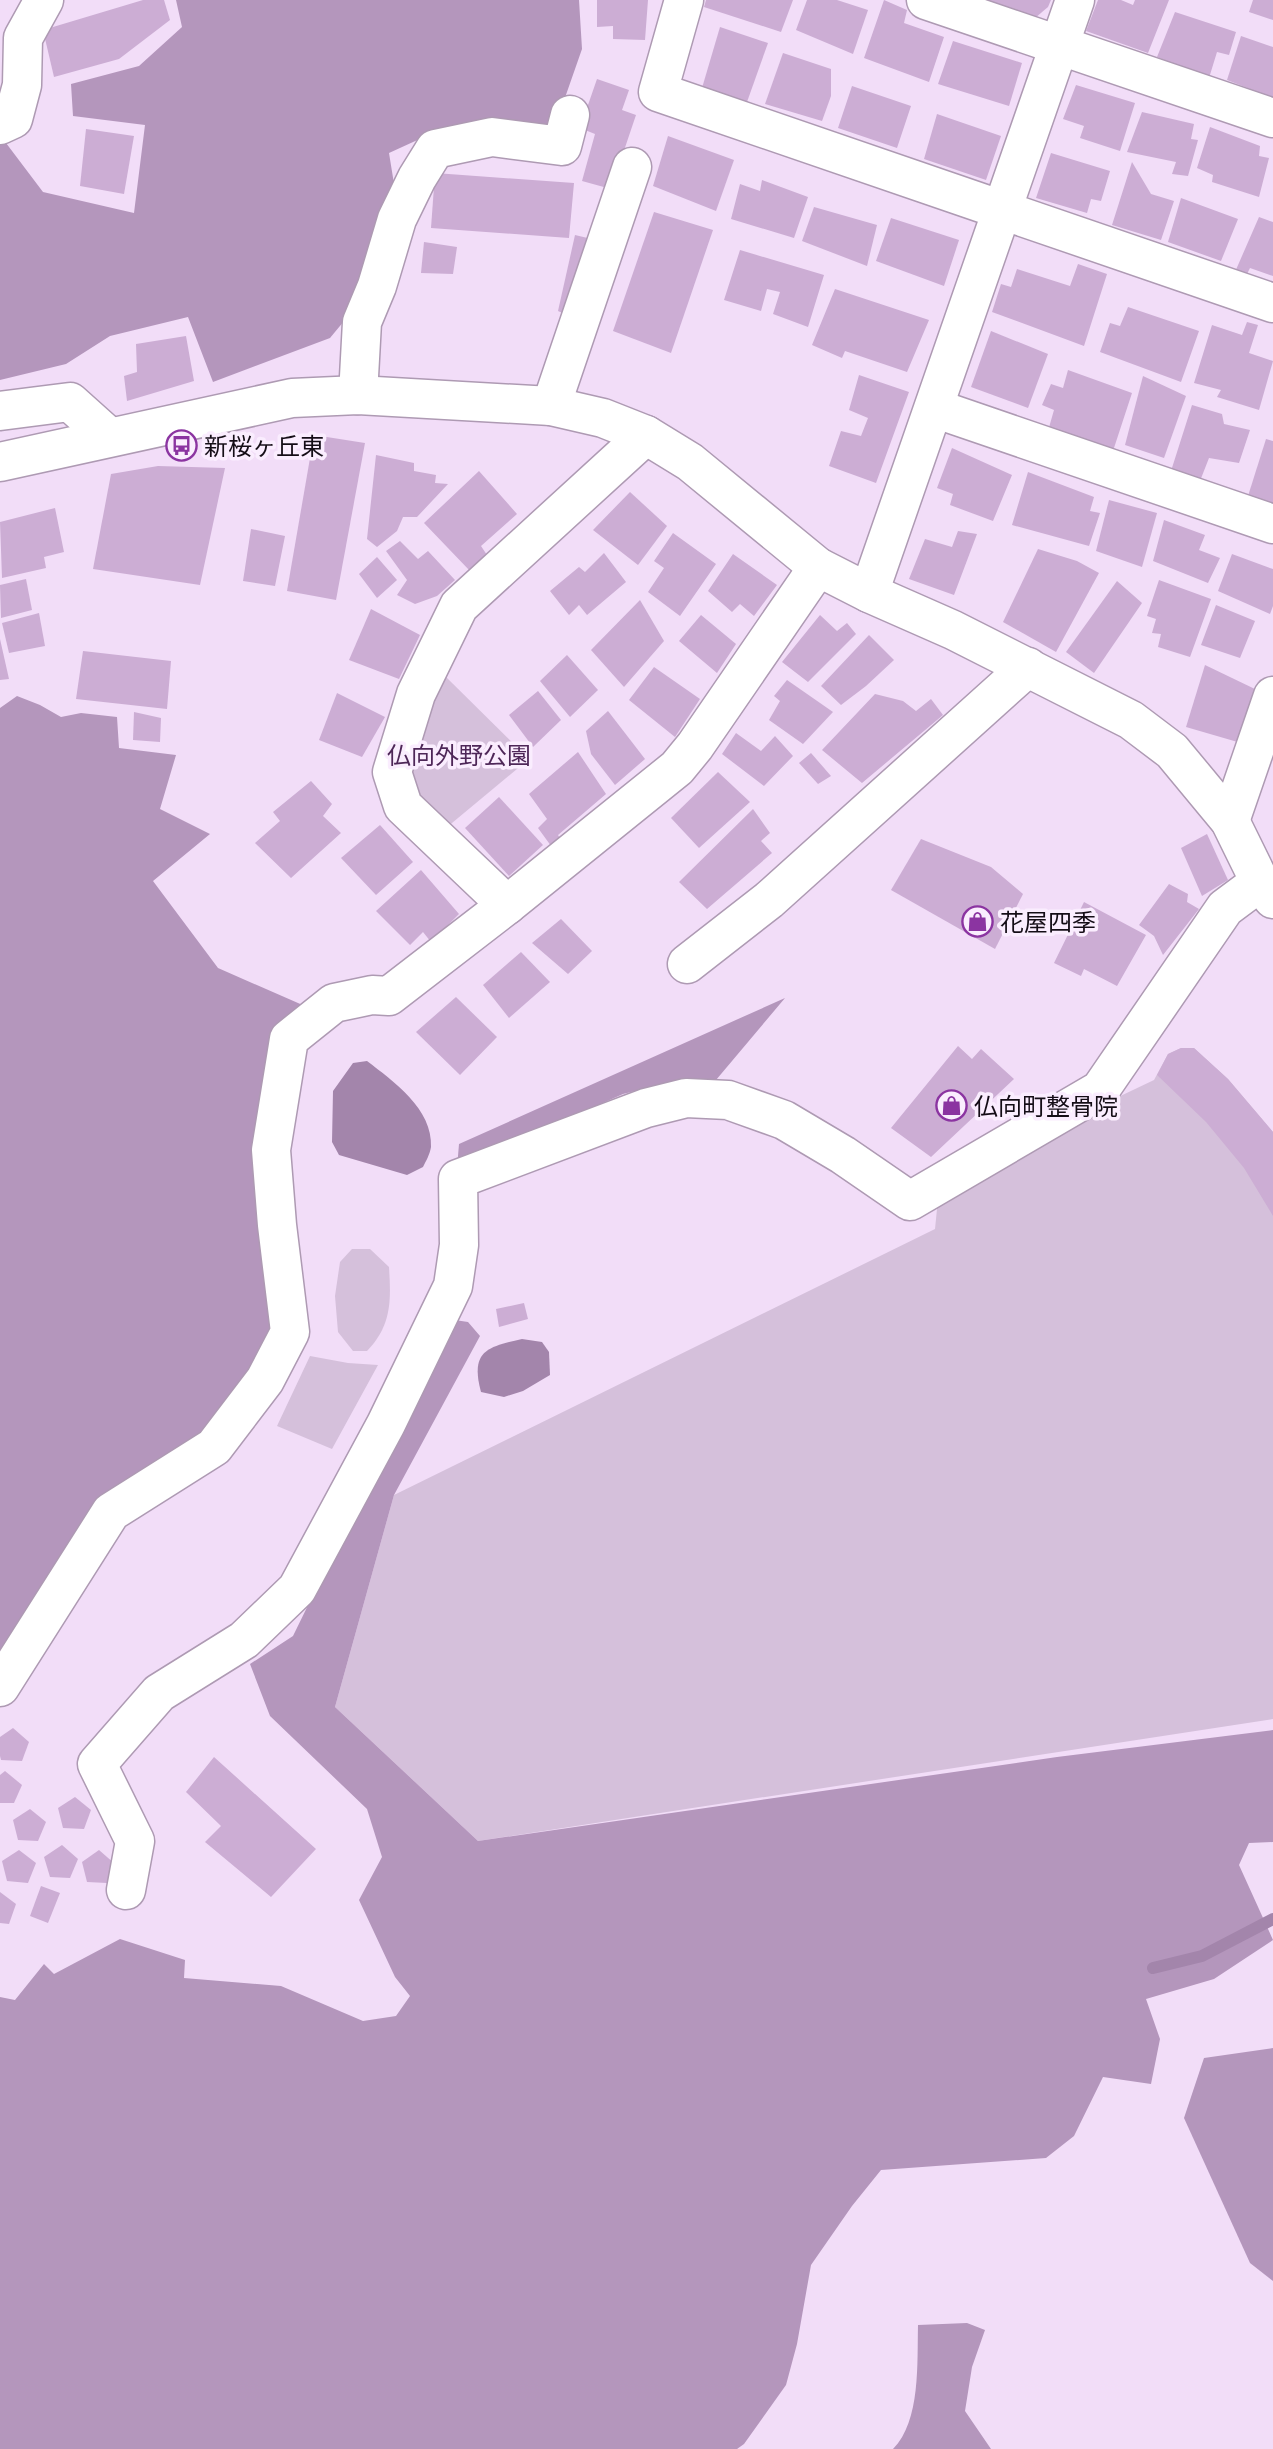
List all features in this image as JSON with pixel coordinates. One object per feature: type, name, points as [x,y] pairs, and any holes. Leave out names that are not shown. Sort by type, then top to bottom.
[{"type":"street","points":[[6,122],[22,85],[23,38],[44,0]]},
{"type":"street","points":[[684,0],[658,92],[1273,303]]},
{"type":"street","points":[[926,0],[1273,118]]},
{"type":"street","points":[[869,593],[1075,0]]},
{"type":"street","points":[[359,395],[362,322],[377,286],[397,219],[435,149],[492,137],[562,146],[570,115]]},
{"type":"street","points":[[551,406],[632,167]]},
{"type":"street","points":[[0,461],[292,398],[359,395],[551,406],[603,418],[646,435],[690,462],[818,567],[1122,715],[1172,751],[1230,821],[1267,890],[1226,908],[1100,1090],[910,1201],[843,1155],[784,1120],[728,1100],[686,1098],[646,1108],[458,1179],[459,1245],[453,1286],[386,1424],[297,1589],[244,1640],[159,1693],[97,1764],[135,1841],[126,1889]]},
{"type":"street","points":[[0,411],[71,402],[109,437]]},
{"type":"street","points":[[934,408],[1273,524]]},
{"type":"street","points":[[507,905],[403,806],[392,772],[416,694],[458,606],[646,435]]},
{"type":"street","points":[[0,1687],[111,1512],[214,1447],[265,1380],[290,1332],[276,1225],[271,1150],[289,1039],[334,1003],[372,995],[389,996],[677,768],[695,746],[818,567]]},
{"type":"street","points":[[687,964],[769,900],[1028,667]]},
{"type":"street","points":[[1230,821],[1273,696]]},
{"type":"green space","name":"仏向外野公園","points":[[444,675],[529,759],[446,828],[412,791],[406,764]]},
{"type":"green space","points":[[1181,1048],[1194,1048],[1228,1079],[1273,1132],[1273,1719],[478,1841],[335,1707],[394,1495],[935,1229],[938,1199],[1112,1100],[1154,1080],[1168,1054]]},
{"type":"green space","points":[[352,1249],[370,1249],[389,1267],[388,1312],[381,1332],[367,1351],[353,1351],[338,1332],[335,1296],[340,1262]]},
{"type":"green space","points":[[310,1356],[378,1365],[332,1449],[277,1426]]},
{"type":"shaded area","points":[[176,0],[579,0],[582,49],[553,132],[424,137],[389,153],[395,190],[354,309],[330,338],[213,382],[188,317],[110,336],[66,364],[0,380],[0,145],[6,143],[43,192],[134,213],[145,125],[73,116],[71,84],[139,66],[182,27]]},
{"type":"shaded area","points":[[17,696],[61,717],[81,713],[117,717],[119,748],[176,755],[160,809],[210,834],[153,881],[218,968],[314,1010],[284,1037],[285,1331],[213,1445],[109,1510],[0,1678],[0,708]]},
{"type":"shaded area","points":[[785,998],[716,1080],[679,1080],[623,1094],[457,1168],[459,1144]]},
{"type":"shaded area","points":[[367,1061],[410,1097],[426,1120],[430,1133],[430,1152],[423,1167],[407,1175],[339,1155],[332,1142],[333,1091],[353,1063]]},
{"type":"shaded area","points":[[448,1319],[468,1322],[480,1336],[394,1495],[335,1707],[478,1841],[1057,1757],[1273,1730],[1273,1842],[1249,1843],[1239,1865],[1273,1940],[1214,1979],[1146,1999],[1160,2039],[1151,2084],[1103,2077],[1074,2136],[1046,2158],[881,2170],[811,2265],[797,2344],[786,2385],[744,2444],[737,2449],[0,2449],[0,1997],[15,2000],[44,1964],[54,1974],[120,1939],[185,1960],[184,1978],[281,1986],[363,2021],[396,2016],[410,1996],[395,1977],[359,1900],[382,1857],[367,1809],[270,1716],[250,1664],[293,1636]]},
{"type":"shaded area","points":[[522,1339],[542,1342],[549,1352],[550,1375],[523,1391],[504,1397],[481,1392],[478,1368],[484,1353],[499,1345]]},
{"type":"shaded area","points":[[1273,2048],[1273,2281],[1250,2263],[1184,2118],[1204,2058]]},
{"type":"shaded area","points":[[967,2323],[985,2330],[972,2367],[965,2411],[991,2449],[893,2449],[909,2423],[913,2407],[918,2325]]},
{"type":"building","points":[[143,0],[164,0],[170,20],[119,59],[54,77],[43,30]]},
{"type":"building","points":[[597,0],[648,0],[645,40],[613,39],[613,26],[597,27]]},
{"type":"building","points":[[706,0],[793,0],[781,32],[704,7]]},
{"type":"building","points":[[807,0],[837,0],[868,10],[853,54],[796,30]]},
{"type":"building","points":[[884,0],[907,10],[904,23],[944,37],[929,82],[864,58]]},
{"type":"building","points":[[985,0],[1051,0],[1048,7],[1035,18]]},
{"type":"building","points":[[1098,0],[1121,0],[1133,5],[1135,0],[1169,0],[1148,53],[1086,31]]},
{"type":"building","points":[[1253,0],[1273,0],[1273,20],[1249,12]]},
{"type":"building","points":[[1175,12],[1236,32],[1229,55],[1217,52],[1209,78],[1157,57]]},
{"type":"building","points":[[720,27],[768,43],[747,102],[702,88]]},
{"type":"building","points":[[1241,36],[1273,47],[1273,98],[1227,80]]},
{"type":"building","points":[[953,41],[1022,63],[1009,106],[938,84]]},
{"type":"building","points":[[783,53],[831,69],[831,96],[822,121],[765,104]]},
{"type":"building","points":[[597,79],[629,90],[622,110],[636,115],[611,189],[582,181],[595,134],[580,128]]},
{"type":"building","points":[[1076,85],[1135,103],[1120,151],[1080,138],[1084,126],[1063,119]]},
{"type":"building","points":[[852,86],[911,106],[897,148],[838,128]]},
{"type":"building","points":[[1142,112],[1194,124],[1191,139],[1198,140],[1188,176],[1172,174],[1176,162],[1127,152]]},
{"type":"building","points":[[937,114],[1001,136],[986,180],[924,159]]},
{"type":"building","points":[[1210,127],[1260,146],[1259,156],[1269,158],[1259,197],[1212,182],[1213,175],[1197,168]]},
{"type":"building","points":[[86,129],[134,136],[124,194],[80,186]]},
{"type":"building","points":[[668,136],[734,160],[716,211],[653,186]]},
{"type":"building","points":[[1051,153],[1110,171],[1101,201],[1091,199],[1087,213],[1036,198]]},
{"type":"building","points":[[1132,162],[1151,194],[1174,201],[1161,240],[1112,225]]},
{"type":"building","points":[[435,173],[574,183],[569,238],[431,228]]},
{"type":"building","points":[[762,180],[808,197],[794,238],[731,219],[740,184],[760,191]]},
{"type":"building","points":[[1181,198],[1238,219],[1221,261],[1168,242]]},
{"type":"building","points":[[814,207],[877,225],[867,266],[802,241]]},
{"type":"building","points":[[654,212],[713,230],[671,353],[613,331]]},
{"type":"building","points":[[1259,217],[1273,222],[1273,276],[1250,268],[1246,276],[1235,272]]},
{"type":"building","points":[[891,218],[959,240],[944,286],[876,261]]},
{"type":"building","points":[[575,235],[596,240],[571,317],[558,311]]},
{"type":"building","points":[[424,242],[457,247],[453,274],[421,273]]},
{"type":"building","points":[[740,250],[824,275],[808,327],[773,314],[780,292],[767,289],[761,311],[724,300]]},
{"type":"building","points":[[1078,264],[1107,274],[1084,346],[992,312],[1001,284],[1011,287],[1017,269],[1070,286]]},
{"type":"building","points":[[835,289],[929,320],[907,372],[845,351],[842,358],[812,345]]},
{"type":"building","points":[[1128,307],[1199,331],[1181,382],[1100,352],[1110,323],[1120,326]]},
{"type":"building","points":[[1247,322],[1258,325],[1249,353],[1273,361],[1259,410],[1217,397],[1221,390],[1194,383],[1212,325],[1242,335]]},
{"type":"building","points":[[991,331],[1048,354],[1028,408],[971,387]]},
{"type":"building","points":[[186,336],[194,381],[127,401],[124,376],[137,372],[136,344]]},
{"type":"building","points":[[1068,370],[1132,393],[1113,451],[1048,431],[1054,410],[1042,405],[1051,384],[1063,388]]},
{"type":"building","points":[[859,375],[909,392],[876,483],[829,466],[841,431],[861,436],[868,418],[849,410]]},
{"type":"building","points":[[1143,376],[1186,396],[1164,458],[1125,445]]},
{"type":"building","points":[[1192,405],[1222,414],[1224,424],[1250,430],[1239,463],[1209,458],[1200,481],[1171,471]]},
{"type":"building","points":[[314,435],[365,443],[336,600],[287,591]]},
{"type":"building","points":[[1266,439],[1273,441],[1273,504],[1248,496]]},
{"type":"building","points":[[952,448],[1012,475],[993,521],[950,505],[953,494],[937,488]]},
{"type":"building","points":[[376,455],[414,463],[414,471],[436,475],[435,483],[448,484],[417,517],[403,517],[397,531],[377,547],[367,539]]},
{"type":"building","points":[[158,466],[225,468],[200,585],[93,569],[111,474]]},
{"type":"building","points":[[479,471],[517,514],[481,546],[487,555],[470,571],[424,523]]},
{"type":"building","points":[[1028,472],[1094,497],[1090,511],[1100,513],[1089,546],[1012,525]]},
{"type":"building","points":[[630,492],[667,526],[638,565],[593,530]]},
{"type":"building","points":[[1109,500],[1157,513],[1142,567],[1096,551]]},
{"type":"building","points":[[55,508],[64,552],[44,557],[46,568],[2,578],[0,522]]},
{"type":"building","points":[[1164,520],[1205,535],[1199,550],[1220,558],[1208,583],[1153,561]]},
{"type":"building","points":[[251,529],[285,536],[275,586],[243,581]]},
{"type":"building","points":[[958,531],[977,534],[954,595],[909,579],[925,539],[952,547]]},
{"type":"building","points":[[673,533],[716,564],[680,616],[648,592],[664,568],[654,561]]},
{"type":"building","points":[[400,541],[418,559],[428,551],[455,580],[437,596],[415,604],[397,595],[407,580],[386,551]]},
{"type":"building","points":[[1038,549],[1077,561],[1099,573],[1056,652],[1003,622]]},
{"type":"building","points":[[604,553],[626,582],[587,615],[579,605],[569,615],[550,591],[579,567],[585,572]]},
{"type":"building","points":[[733,554],[777,585],[754,616],[740,604],[732,612],[708,591]]},
{"type":"building","points":[[1232,554],[1273,569],[1273,606],[1270,614],[1218,591]]},
{"type":"building","points":[[377,557],[397,580],[377,598],[359,574]]},
{"type":"building","points":[[26,579],[32,610],[1,618],[0,585]]},
{"type":"building","points":[[1159,580],[1211,599],[1190,657],[1158,647],[1161,634],[1152,633],[1156,619],[1147,616]]},
{"type":"building","points":[[1117,581],[1142,603],[1094,673],[1066,652]]},
{"type":"building","points":[[640,600],[664,641],[624,687],[591,650]]},
{"type":"building","points":[[1216,605],[1255,621],[1240,658],[1201,645]]},
{"type":"building","points":[[371,609],[420,635],[399,679],[349,660]]},
{"type":"building","points":[[39,613],[45,646],[9,653],[2,623]]},
{"type":"building","points":[[701,615],[736,644],[717,673],[679,641]]},
{"type":"building","points":[[820,615],[837,631],[847,623],[856,634],[808,682],[782,662]]},
{"type":"building","points":[[869,635],[894,660],[841,705],[821,686]]},
{"type":"building","points":[[0,639],[9,679],[0,680]]},
{"type":"building","points":[[83,651],[171,661],[167,709],[76,699]]},
{"type":"building","points":[[567,655],[598,690],[570,717],[540,681]]},
{"type":"building","points":[[1205,665],[1257,690],[1241,743],[1186,727]]},
{"type":"building","points":[[654,667],[700,699],[675,737],[629,700]]},
{"type":"building","points":[[787,680],[833,712],[803,744],[769,720],[780,701],[774,696]]},
{"type":"building","points":[[538,691],[561,720],[533,747],[509,715]]},
{"type":"building","points":[[337,693],[385,717],[362,757],[319,740]]},
{"type":"building","points":[[875,694],[903,701],[916,711],[931,699],[943,715],[862,783],[822,750]]},
{"type":"building","points":[[608,711],[645,759],[615,785],[591,754],[586,731]]},
{"type":"building","points":[[134,712],[161,718],[160,742],[133,740]]},
{"type":"building","points":[[736,733],[761,751],[775,736],[793,756],[764,786],[722,754]]},
{"type":"building","points":[[578,752],[606,794],[558,835],[562,842],[554,850],[538,828],[547,819],[529,794]]},
{"type":"building","points":[[811,753],[831,776],[818,784],[799,763]]},
{"type":"building","points":[[718,772],[750,802],[699,848],[671,818]]},
{"type":"building","points":[[311,781],[332,804],[323,816],[341,833],[291,878],[255,843],[280,821],[273,812]]},
{"type":"building","points":[[499,797],[543,845],[509,876],[465,828]]},
{"type":"building","points":[[753,809],[770,833],[761,841],[772,853],[707,909],[679,882]]},
{"type":"building","points":[[380,825],[413,862],[376,895],[341,858]]},
{"type":"building","points":[[1207,834],[1228,880],[1202,896],[1181,848]]},
{"type":"building","name":"花屋四季","points":[[921,839],[991,867],[1023,894],[995,949],[891,890]]},
{"type":"building","points":[[421,870],[459,914],[431,942],[423,932],[410,945],[376,911]]},
{"type":"building","points":[[1169,884],[1188,894],[1187,902],[1199,909],[1163,955],[1154,936],[1139,925]]},
{"type":"building","points":[[1084,902],[1146,935],[1117,986],[1084,969],[1081,976],[1054,963]]},
{"type":"building","points":[[561,919],[592,951],[568,974],[532,943]]},
{"type":"building","points":[[521,952],[550,982],[509,1018],[483,985]]},
{"type":"building","points":[[456,997],[497,1037],[460,1075],[416,1032]]},
{"type":"building","points":[[958,1046],[972,1059],[981,1049],[1014,1079],[931,1157],[891,1128]]},
{"type":"building","points":[[1181,1048],[1194,1048],[1228,1079],[1273,1132],[1273,1216],[1244,1168],[1206,1122],[1157,1075],[1168,1054]]},
{"type":"building","points":[[524,1303],[528,1319],[499,1327],[496,1309]]},
{"type":"building","points":[[13,1728],[29,1742],[22,1761],[1,1760],[0,1737]]},
{"type":"building","points":[[214,1757],[316,1849],[271,1897],[205,1842],[221,1826],[186,1792]]},
{"type":"building","points":[[5,1771],[22,1785],[14,1803],[0,1803],[0,1775]]},
{"type":"building","points":[[75,1797],[91,1810],[84,1829],[63,1828],[58,1808]]},
{"type":"building","points":[[30,1809],[46,1822],[38,1841],[18,1840],[13,1820]]},
{"type":"building","points":[[62,1845],[78,1859],[70,1878],[50,1877],[44,1857]]},
{"type":"building","points":[[19,1850],[36,1863],[28,1883],[7,1881],[2,1861]]},
{"type":"building","points":[[99,1850],[115,1864],[107,1883],[87,1882],[82,1862]]},
{"type":"building","points":[[41,1886],[60,1893],[48,1923],[30,1916]]},
{"type":"building","points":[[0,1892],[16,1904],[9,1924],[0,1923]]},
{"type":"waterway","points":[[1153,1968],[1202,1956],[1273,1919]]},
{"type":"place","name":"新桜ヶ丘東","points":[[181,446]]},
{"type":"place","name":"花屋四季","points":[[977,922]]},
{"type":"place","name":"仏向町整骨院","points":[[951,1106]]}]
